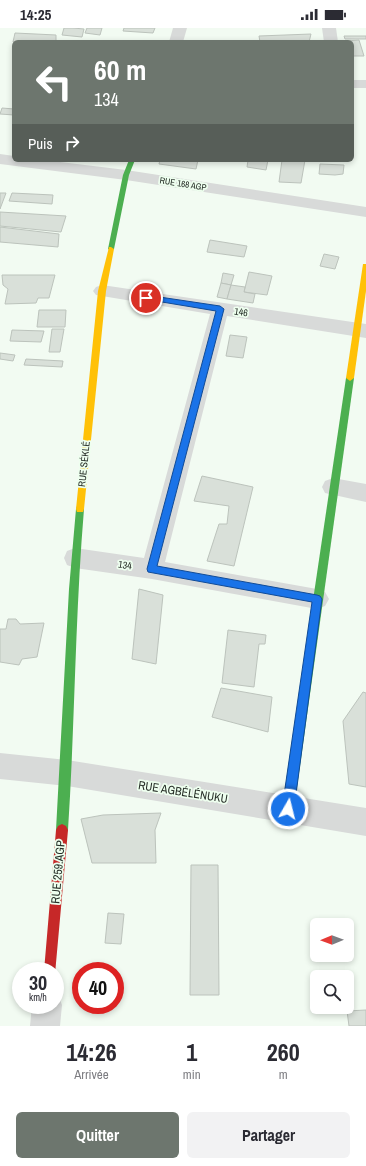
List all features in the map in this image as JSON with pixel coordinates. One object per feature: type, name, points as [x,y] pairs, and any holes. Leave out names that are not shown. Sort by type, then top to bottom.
[{"type":"street","points":[[177,40],[180,28]]},
{"type":"street","points":[[329,28],[331,40]]},
{"type":"street","points":[[354,84],[366,84]]},
{"type":"street","name":"RUE 168 AGP","points":[[0,159],[12,161]]},
{"type":"street","name":"RUE 168 AGP","points":[[24,162],[126,175],[366,212]]},
{"type":"street","name":"RUE SÉKLÉ","points":[[67,773],[75,558],[102,291],[126,175],[131,162]]},
{"type":"street","points":[[288,809],[333,488],[361,330],[366,266]]},
{"type":"street","name":"146","points":[[102,291],[361,330]]},
{"type":"street","points":[[152,569],[220,309]]},
{"type":"street","points":[[333,488],[366,493]]},
{"type":"street","name":"134","points":[[75,558],[152,569],[317,599]]},
{"type":"street","name":"RUE AGBÉLÉNUKU","points":[[0,766],[67,773],[366,822]]},
{"type":"street","name":"RUE 259.AGP","points":[[51,962],[67,773]]},
{"type":"street","points":[[45,1026],[46,1014]]},
{"type":"building","points":[[64,28],[84,29],[82,37],[62,35]]},
{"type":"building","points":[[87,28],[102,28],[100,35],[85,33]]},
{"type":"building","points":[[124,28],[155,28],[153,33],[123,31]]},
{"type":"building","points":[[15,33],[56,35],[56,40],[13,40]]},
{"type":"building","points":[[311,34],[310,40],[260,40],[259,36]]},
{"type":"building","points":[[344,36],[366,36],[366,39],[345,39]]},
{"type":"building","points":[[354,40],[359,40],[364,56],[354,56]]},
{"type":"building","points":[[2,108],[12,109],[12,115],[0,114]]},
{"type":"building","points":[[160,162],[198,162],[196,169],[159,164]]},
{"type":"building","points":[[248,162],[268,162],[266,170],[247,167]]},
{"type":"building","points":[[282,162],[305,162],[301,183],[279,182]]},
{"type":"building","points":[[320,164],[344,165],[343,174],[319,174]]},
{"type":"building","points":[[0,193],[6,193],[0,209]]},
{"type":"building","points":[[12,193],[53,195],[52,204],[9,201]]},
{"type":"building","points":[[0,212],[66,216],[61,232],[0,226]]},
{"type":"building","points":[[0,227],[59,234],[58,247],[0,242]]},
{"type":"building","points":[[210,240],[247,246],[244,257],[207,252]]},
{"type":"building","points":[[324,254],[339,257],[335,269],[320,266]]},
{"type":"building","points":[[249,272],[272,276],[267,295],[244,292]]},
{"type":"building","points":[[223,273],[234,275],[231,285],[221,283]]},
{"type":"building","points":[[2,275],[55,275],[49,298],[38,298],[36,303],[5,304],[8,289],[3,285]]},
{"type":"building","points":[[221,283],[231,285],[227,299],[217,297]]},
{"type":"building","points":[[231,285],[245,287],[244,292],[255,294],[253,303],[227,299]]},
{"type":"building","points":[[39,310],[66,310],[65,327],[37,327]]},
{"type":"building","points":[[52,329],[64,329],[60,352],[49,352]]},
{"type":"building","points":[[12,330],[44,331],[41,342],[10,341]]},
{"type":"building","points":[[230,335],[247,337],[243,358],[226,356]]},
{"type":"building","points":[[0,353],[15,355],[13,361],[0,359]]},
{"type":"building","points":[[26,359],[63,361],[62,367],[24,365]]},
{"type":"building","points":[[202,476],[253,487],[234,566],[207,561],[219,524],[227,524],[229,506],[194,501]]},
{"type":"building","points":[[139,589],[163,595],[156,664],[132,659]]},
{"type":"building","points":[[8,619],[16,619],[20,624],[44,623],[37,657],[22,659],[19,665],[0,662],[0,629],[6,629]]},
{"type":"building","points":[[228,630],[266,635],[265,644],[259,644],[254,687],[222,683]]},
{"type":"building","points":[[221,688],[272,697],[268,732],[212,717]]},
{"type":"building","points":[[363,692],[366,693],[366,787],[349,784],[343,721]]},
{"type":"building","points":[[161,813],[155,830],[156,863],[92,863],[81,819],[103,815]]},
{"type":"building","points":[[191,865],[218,865],[219,995],[190,995]]},
{"type":"building","points":[[108,913],[124,914],[121,944],[105,943]]},
{"type":"building","points":[[366,1010],[366,1026],[349,1026],[347,1014],[354,1014],[354,1011]]},
{"type":"traffic: fast","points":[[111,249],[126,175],[131,162]]},
{"type":"traffic: fast","points":[[288,809],[350,378]]},
{"type":"traffic: fast","points":[[62,830],[76,549],[80,509]]},
{"type":"traffic: slow","points":[[80,509],[102,291],[111,249]]},
{"type":"traffic: slow","points":[[350,378],[366,266]]},
{"type":"traffic: jam","points":[[51,962],[62,830]]},
{"type":"route","points":[[146,298],[220,309],[152,569],[317,599],[288,809]]}]
